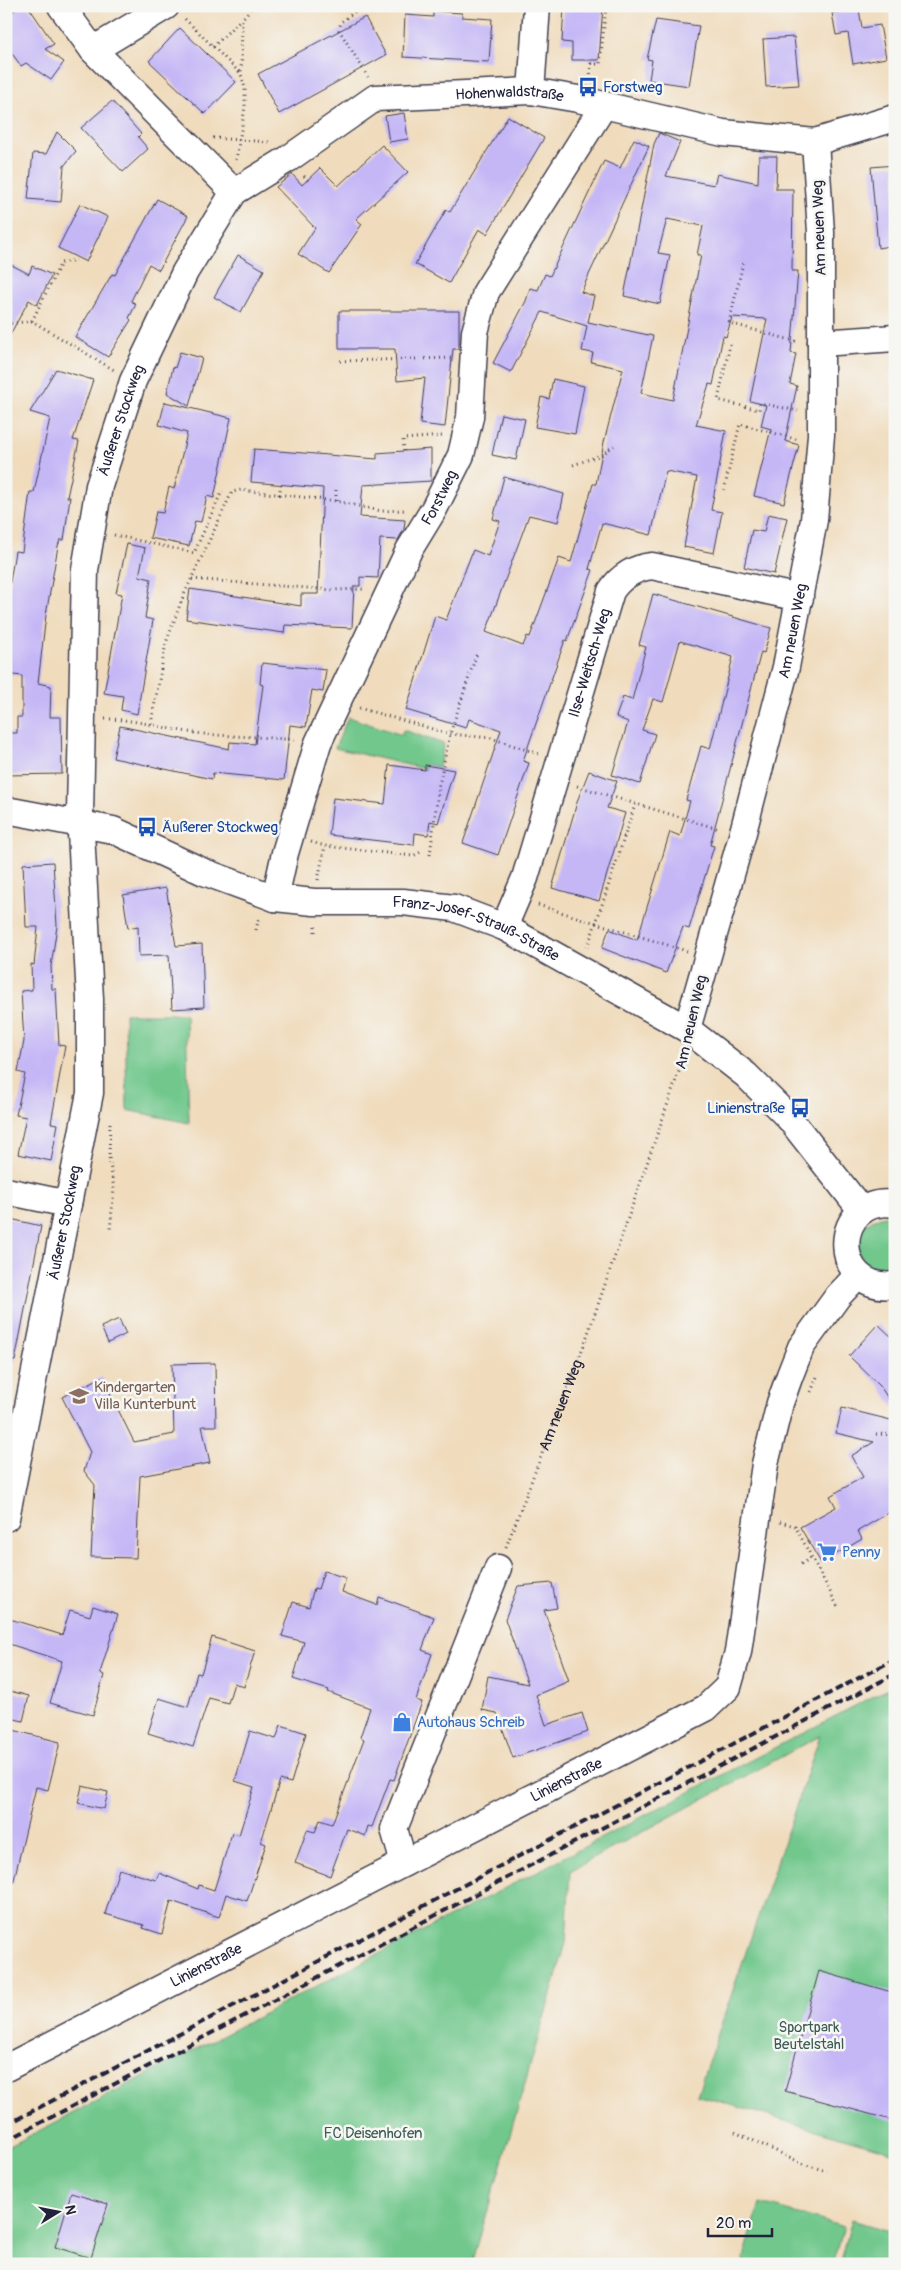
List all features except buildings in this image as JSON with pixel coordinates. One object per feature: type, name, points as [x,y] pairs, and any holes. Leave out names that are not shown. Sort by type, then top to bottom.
[{"type":"street","points":[[61,6],[93,50],[180,136],[235,180]]},
{"type":"street","points":[[532,91],[537,6]]},
{"type":"street","points":[[93,50],[172,10]]},
{"type":"street","name":"Hohenwaldstraße","points":[[235,180],[288,159],[375,98],[532,91],[596,103],[723,133],[815,142],[895,118]]},
{"type":"street","name":"Forstweg","points":[[275,898],[290,836],[318,743],[409,550],[434,509],[461,456],[470,417],[475,332],[486,292],[596,103]]},
{"type":"street","name":"Am neuen Weg","points":[[687,1029],[742,836],[786,667],[814,520],[821,446],[821,232],[815,142]]},
{"type":"street","name":"Äußerer Stockweg","points":[[6,1518],[13,1453],[68,1204],[90,1093],[90,999],[80,823],[85,570],[99,486],[133,381],[185,272],[235,180]]},
{"type":"street","points":[[820,346],[895,338]]},
{"type":"street","name":"Ilse-Weitsch-Weg","points":[[504,927],[525,878],[611,591],[617,582],[638,568],[652,566],[800,598]]},
{"type":"street","name":"Franz-Josef-Strauß-Straße","points":[[6,810],[113,830],[204,872],[275,898],[314,902],[403,902],[454,908],[504,927],[687,1029],[746,1075],[786,1116],[862,1211]]},
{"type":"street","points":[[6,1191],[68,1204]]},
{"type":"street","points":[[895,1204],[875,1205],[862,1211],[849,1227],[845,1247],[849,1262],[858,1275],[879,1286],[895,1285]]},
{"type":"street","name":"Linienstraße","points":[[6,2068],[706,1708],[728,1687],[738,1652],[765,1464],[780,1404],[801,1347],[838,1296],[858,1275]]},
{"type":"street","points":[[404,1863],[394,1829],[498,1568]]},
{"type":"path","points":[[213,47],[253,6]]},
{"type":"path","points":[[364,6],[341,22],[340,30],[369,79]]},
{"type":"path","points":[[596,103],[591,64],[600,64],[606,6]]},
{"type":"path","points":[[172,10],[242,74]]},
{"type":"path","points":[[235,180],[238,139],[245,107],[245,88],[242,74],[242,19]]},
{"type":"path","points":[[180,136],[274,143]]},
{"type":"path","points":[[32,320],[61,263],[76,260]]},
{"type":"path","points":[[743,263],[729,323],[820,346]]},
{"type":"path","points":[[6,324],[32,320],[133,381]]},
{"type":"path","points":[[730,344],[718,400],[759,410],[760,403],[821,416]]},
{"type":"path","points":[[340,361],[473,359]]},
{"type":"path","points":[[724,490],[740,424],[821,446]]},
{"type":"path","points":[[404,451],[403,440],[466,434]]},
{"type":"path","points":[[573,465],[601,455],[614,446]]},
{"type":"path","points":[[279,495],[281,485]]},
{"type":"path","points":[[336,489],[336,501]]},
{"type":"path","points":[[151,724],[166,642],[192,579],[232,492],[241,490],[336,501],[381,511],[434,509]]},
{"type":"path","points":[[92,530],[194,553],[222,491]]},
{"type":"path","points":[[192,579],[332,590],[389,592]]},
{"type":"path","points":[[430,855],[439,785],[450,734],[477,653]]},
{"type":"path","points":[[337,702],[450,734],[491,738],[558,770],[636,802],[742,836]]},
{"type":"path","points":[[82,718],[122,719],[196,733],[258,735],[318,743]]},
{"type":"path","points":[[578,969],[596,923],[636,802]]},
{"type":"path","points":[[290,836],[325,846],[413,856],[423,851]]},
{"type":"path","points":[[618,836],[624,837]]},
{"type":"path","points":[[608,872],[613,873]]},
{"type":"path","points":[[516,899],[706,957]]},
{"type":"path","name":"Am neuen Weg","points":[[498,1568],[593,1318],[680,1070],[686,1052],[687,1029]]},
{"type":"path","points":[[811,1394],[818,1375]]},
{"type":"path","points":[[876,1434],[895,1436]]},
{"type":"path","points":[[778,1531],[781,1513]]},
{"type":"path","points":[[779,1522],[794,1526],[838,1607]]},
{"type":"path","points":[[801,1564],[811,1558]]},
{"type":"path","points":[[735,2132],[806,2165],[827,2171]]},
{"type":"green space","points":[[348,717],[402,735],[403,730],[444,744],[439,767],[426,765],[425,769],[335,748]]},
{"type":"green space","points":[[125,1014],[186,1014],[189,1123],[127,1110]]},
{"type":"green space","points":[[884,1216],[895,1218],[895,1273],[874,1273],[858,1253],[862,1228],[872,1220]]},
{"type":"green space","name":"FC Deisenhofen","points":[[895,1685],[895,2153],[697,2095],[820,1736],[570,1871],[566,1943],[472,2264],[6,2264],[6,2148]]},
{"type":"green space","points":[[760,2203],[844,2227],[833,2264],[742,2264]]},
{"type":"green space","points":[[852,2220],[895,2233],[895,2264],[840,2264]]},
{"type":"railway","points":[[6,2125],[895,1659]]},
{"type":"railway","points":[[6,2141],[895,1674]]},
{"type":"place","name":"Forstweg","points":[[588,87]]},
{"type":"place","name":"Äußerer Stockweg","points":[[147,827]]},
{"type":"place","name":"Linienstraße","points":[[800,1108]]},
{"type":"place","name":"Kindergarten Villa Kunterbunt","points":[[79,1396]]},
{"type":"place","name":"Penny","points":[[827,1552]]},
{"type":"place","name":"Autohaus Schreib","points":[[402,1722]]},
{"type":"park label","name":"Sportpark Beutelstahl","points":[[809,2036]]}]
